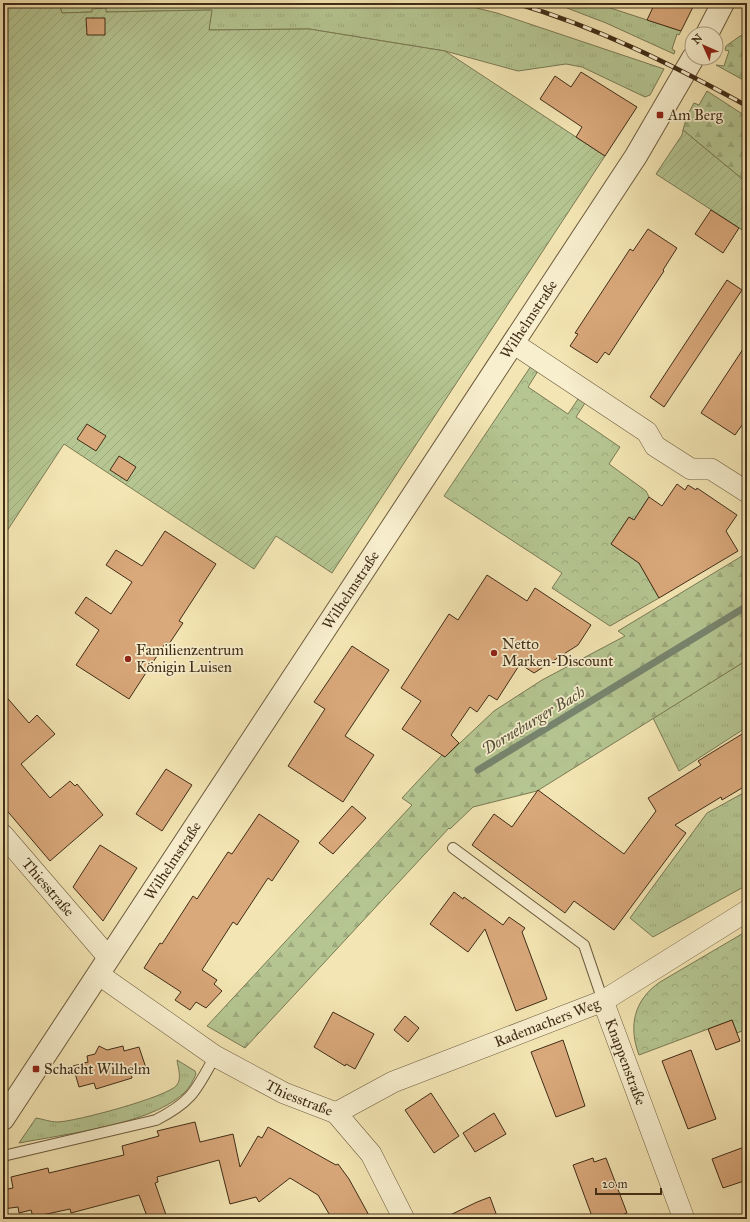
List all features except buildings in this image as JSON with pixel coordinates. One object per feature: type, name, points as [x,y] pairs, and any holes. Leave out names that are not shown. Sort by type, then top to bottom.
[{"type":"street","points":[[710,26],[723,3]]},
{"type":"street","name":"Wilhelmstraße","points":[[3,1119],[636,156],[688,66]]},
{"type":"street","points":[[513,343],[647,432],[656,446],[690,469],[711,469],[747,492]]},
{"type":"street","name":"Thiesstraße","points":[[3,835],[103,966],[215,1056],[284,1093],[336,1113],[371,1154],[404,1219]]},
{"type":"street","name":"Rademachers Weg","points":[[336,1113],[393,1082],[603,1001],[747,911]]},
{"type":"street","name":"Knappenstraße","points":[[603,1001],[684,1219]]},
{"type":"lane","name":"Knappenstraße","points":[[453,848],[584,945],[603,1001]]},
{"type":"lane","points":[[3,1156],[156,1120],[176,1109],[194,1094],[215,1056]]},
{"type":"green space","points":[[3,3],[59,3],[62,13],[92,12],[92,9],[106,8],[106,12],[212,10],[209,30],[309,29],[445,51],[605,156],[332,573],[276,536],[254,569],[64,444],[3,537]]},
{"type":"green space","points":[[59,3],[456,3],[497,13],[664,69],[650,95],[645,97],[582,67],[566,64],[518,71],[445,51],[309,29],[209,30],[211,10],[105,12],[106,8],[92,12],[62,13]]},
{"type":"green space","points":[[554,3],[595,3],[681,31],[679,35],[677,34],[672,49],[675,51],[674,54],[606,23]]},
{"type":"green space","points":[[747,35],[747,82],[718,66],[724,66],[729,51],[725,50],[726,46],[740,36]]},
{"type":"green space","points":[[707,91],[747,117],[747,183],[683,130],[687,116],[694,103],[699,105]]},
{"type":"green space","points":[[683,130],[747,183],[747,233],[656,174],[682,135]]},
{"type":"green space","points":[[531,366],[538,371],[528,387],[568,414],[578,399],[585,403],[576,417],[620,447],[609,464],[646,491],[649,497],[634,520],[629,517],[611,544],[639,563],[659,598],[610,626],[552,588],[562,573],[444,496]]},
{"type":"green space","points":[[747,553],[747,660],[537,791],[473,807],[450,829],[449,828],[245,1048],[207,1026],[412,805],[402,798],[442,755],[445,757],[494,711],[542,680],[625,636],[618,631]]},
{"type":"green space","points":[[747,660],[747,727],[679,771],[653,718]]},
{"type":"green space","points":[[747,791],[747,885],[653,937],[630,918],[707,813]]},
{"type":"green space","points":[[747,931],[747,1029],[737,1033],[732,1020],[639,1055],[634,1034],[634,1024],[639,1005],[644,997],[660,982]]},
{"type":"green space","points":[[177,1060],[195,1071],[196,1074],[191,1085],[185,1092],[168,1105],[128,1121],[105,1127],[19,1143],[36,1118],[57,1122],[82,1118],[140,1102],[170,1090],[177,1085],[179,1079]]},
{"type":"waterway","name":"Dorneburger Bach","points":[[478,770],[747,606]]},
{"type":"railway","points":[[515,3],[575,23],[605,35],[663,62],[747,106]]},
{"type":"place","name":"Am Berg","points":[[660,115]]},
{"type":"place","name":"Netto Marken-Discount","points":[[494,653]]},
{"type":"place","name":"Familienzentrum Königin Luisen","points":[[128,659]]},
{"type":"place","name":"Schacht Wilhelm","points":[[36,1069]]}]
